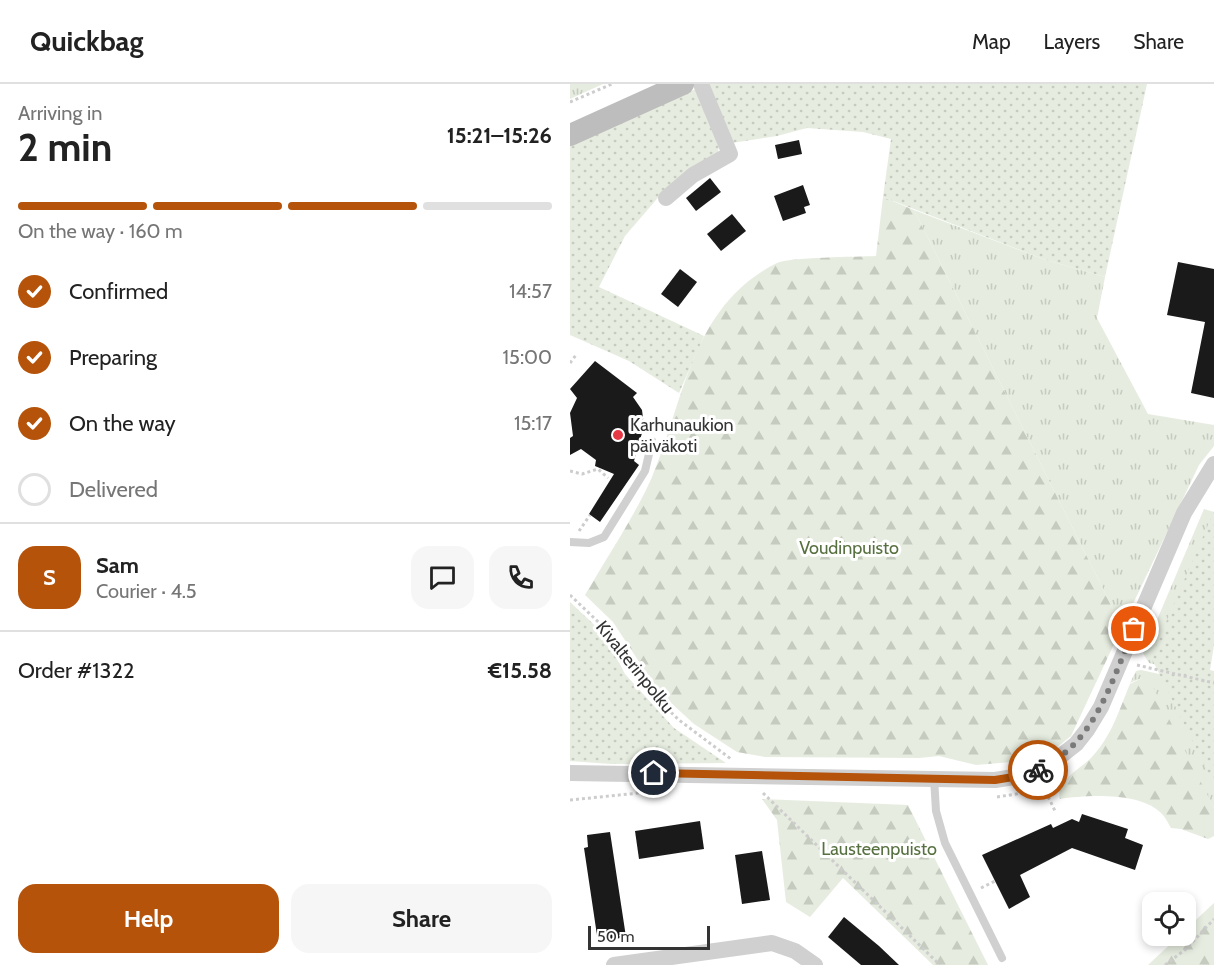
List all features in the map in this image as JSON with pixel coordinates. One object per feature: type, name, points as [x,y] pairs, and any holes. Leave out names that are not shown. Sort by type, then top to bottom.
[{"type":"street","points":[[570,135],[683,84]]},
{"type":"street","points":[[666,198],[693,175],[730,154],[701,84]]},
{"type":"street","points":[[570,773],[995,780],[1026,775],[1053,762],[1076,744],[1101,707],[1184,513],[1214,464]]},
{"type":"street","points":[[614,965],[688,959],[772,943],[795,951],[815,965]]},
{"type":"lane","points":[[570,542],[589,543],[604,537],[645,471],[652,441]]},
{"type":"lane","points":[[933,778],[936,811],[945,843],[1002,958]]},
{"type":"path","points":[[570,102],[612,84]]},
{"type":"path","points":[[570,363],[576,356]]},
{"type":"path","points":[[570,471],[582,474],[598,469],[608,478]]},
{"type":"path","points":[[579,532],[590,515]]},
{"type":"path","name":"Kivalterinpolku","points":[[570,595],[614,637],[634,672],[655,697],[679,720],[734,761],[739,774]]},
{"type":"path","points":[[1138,657],[1135,665],[1214,683]]},
{"type":"path","points":[[1041,787],[1056,813]]},
{"type":"path","points":[[988,797],[1009,797],[1034,790]]},
{"type":"path","points":[[773,791],[762,791],[940,965]]},
{"type":"path","points":[[570,800],[656,792]]},
{"type":"path","points":[[970,894],[995,881]]},
{"type":"path","points":[[1165,965],[1186,949],[1214,919]]},
{"type":"green space","points":[[570,84],[603,84],[570,99]]},
{"type":"green space","points":[[707,84],[1147,84],[1105,277],[1043,259],[883,197],[891,139],[863,132],[807,128],[777,136],[719,145],[718,153],[662,193],[625,236],[599,287],[704,336],[679,393],[629,361],[570,335],[570,144]]},
{"type":"green space","name":"Voudinpuisto","points":[[883,197],[914,210],[1122,627],[1071,736],[1035,760],[976,765],[939,756],[919,758],[765,757],[737,752],[694,724],[670,702],[651,680],[613,622],[585,595],[652,477],[695,357],[708,329],[726,304],[748,281],[777,263],[809,258],[876,256]]},
{"type":"green space","points":[[914,210],[1043,259],[1105,277],[1097,318],[1148,414],[1214,425],[1214,446],[1199,465],[1122,627]]},
{"type":"green space","points":[[1204,509],[1214,512],[1214,645],[1199,675],[1149,663],[1143,653]]},
{"type":"green space","points":[[1214,511],[1214,645],[1210,670],[1214,671],[1214,785],[1151,657]]},
{"type":"green space","points":[[570,602],[604,634],[625,674],[674,728],[726,763],[611,764],[570,761]]},
{"type":"green space","points":[[1141,670],[1214,686],[1214,808],[1142,678],[1130,683],[1136,671]]},
{"type":"green space","points":[[1142,678],[1150,681],[1214,808],[1214,836],[1208,839],[1181,829],[1171,828],[1160,812],[1139,801],[1112,796],[1060,799],[1059,793],[1064,781],[1098,750],[1114,722],[1130,684]]},
{"type":"green space","name":"Lausteenpuisto","points":[[762,799],[908,805],[988,965],[933,965],[843,878],[810,917],[786,902],[777,820]]},
{"type":"green space","points":[[1214,903],[1214,965],[1148,965],[1168,946],[1196,946],[1196,920]]},
{"type":"building","points":[[799,140],[802,154],[778,159],[775,145]]},
{"type":"building","points":[[710,178],[721,192],[696,211],[686,198]]},
{"type":"building","points":[[803,185],[810,205],[804,207],[806,213],[783,221],[774,196]]},
{"type":"building","points":[[732,214],[746,231],[721,251],[707,234]]},
{"type":"building","points":[[1178,262],[1214,269],[1214,398],[1191,393],[1205,322],[1167,315]]},
{"type":"building","points":[[680,269],[697,282],[678,307],[661,294]]},
{"type":"building","points":[[595,361],[637,393],[633,397],[642,410],[644,426],[634,461],[639,465],[600,522],[589,514],[614,474],[595,466],[596,460],[581,449],[570,455],[570,438],[573,436],[570,413],[577,398],[570,389]]},
{"type":"building","points":[[1082,814],[1128,829],[1125,838],[1143,845],[1135,870],[1072,848],[1020,875],[1030,897],[1009,909],[982,855],[1051,824],[1053,828],[1072,819],[1079,822]]},
{"type":"building","points":[[700,821],[704,849],[639,859],[635,831]]},
{"type":"building","points":[[610,832],[626,937],[598,942],[584,848],[588,847],[587,835]]},
{"type":"building","points":[[762,851],[770,900],[742,904],[735,855]]},
{"type":"building","points":[[844,917],[899,965],[861,965],[828,937]]},
{"type":"way so far","points":[[1038,770],[1065,753],[1087,730],[1101,707],[1134,629]]},
{"type":"place","name":"Karhunaukion päiväkoti","points":[[618,435]]},
{"type":"route","points":[[654,773],[995,780],[1026,775],[1038,770]]}]
